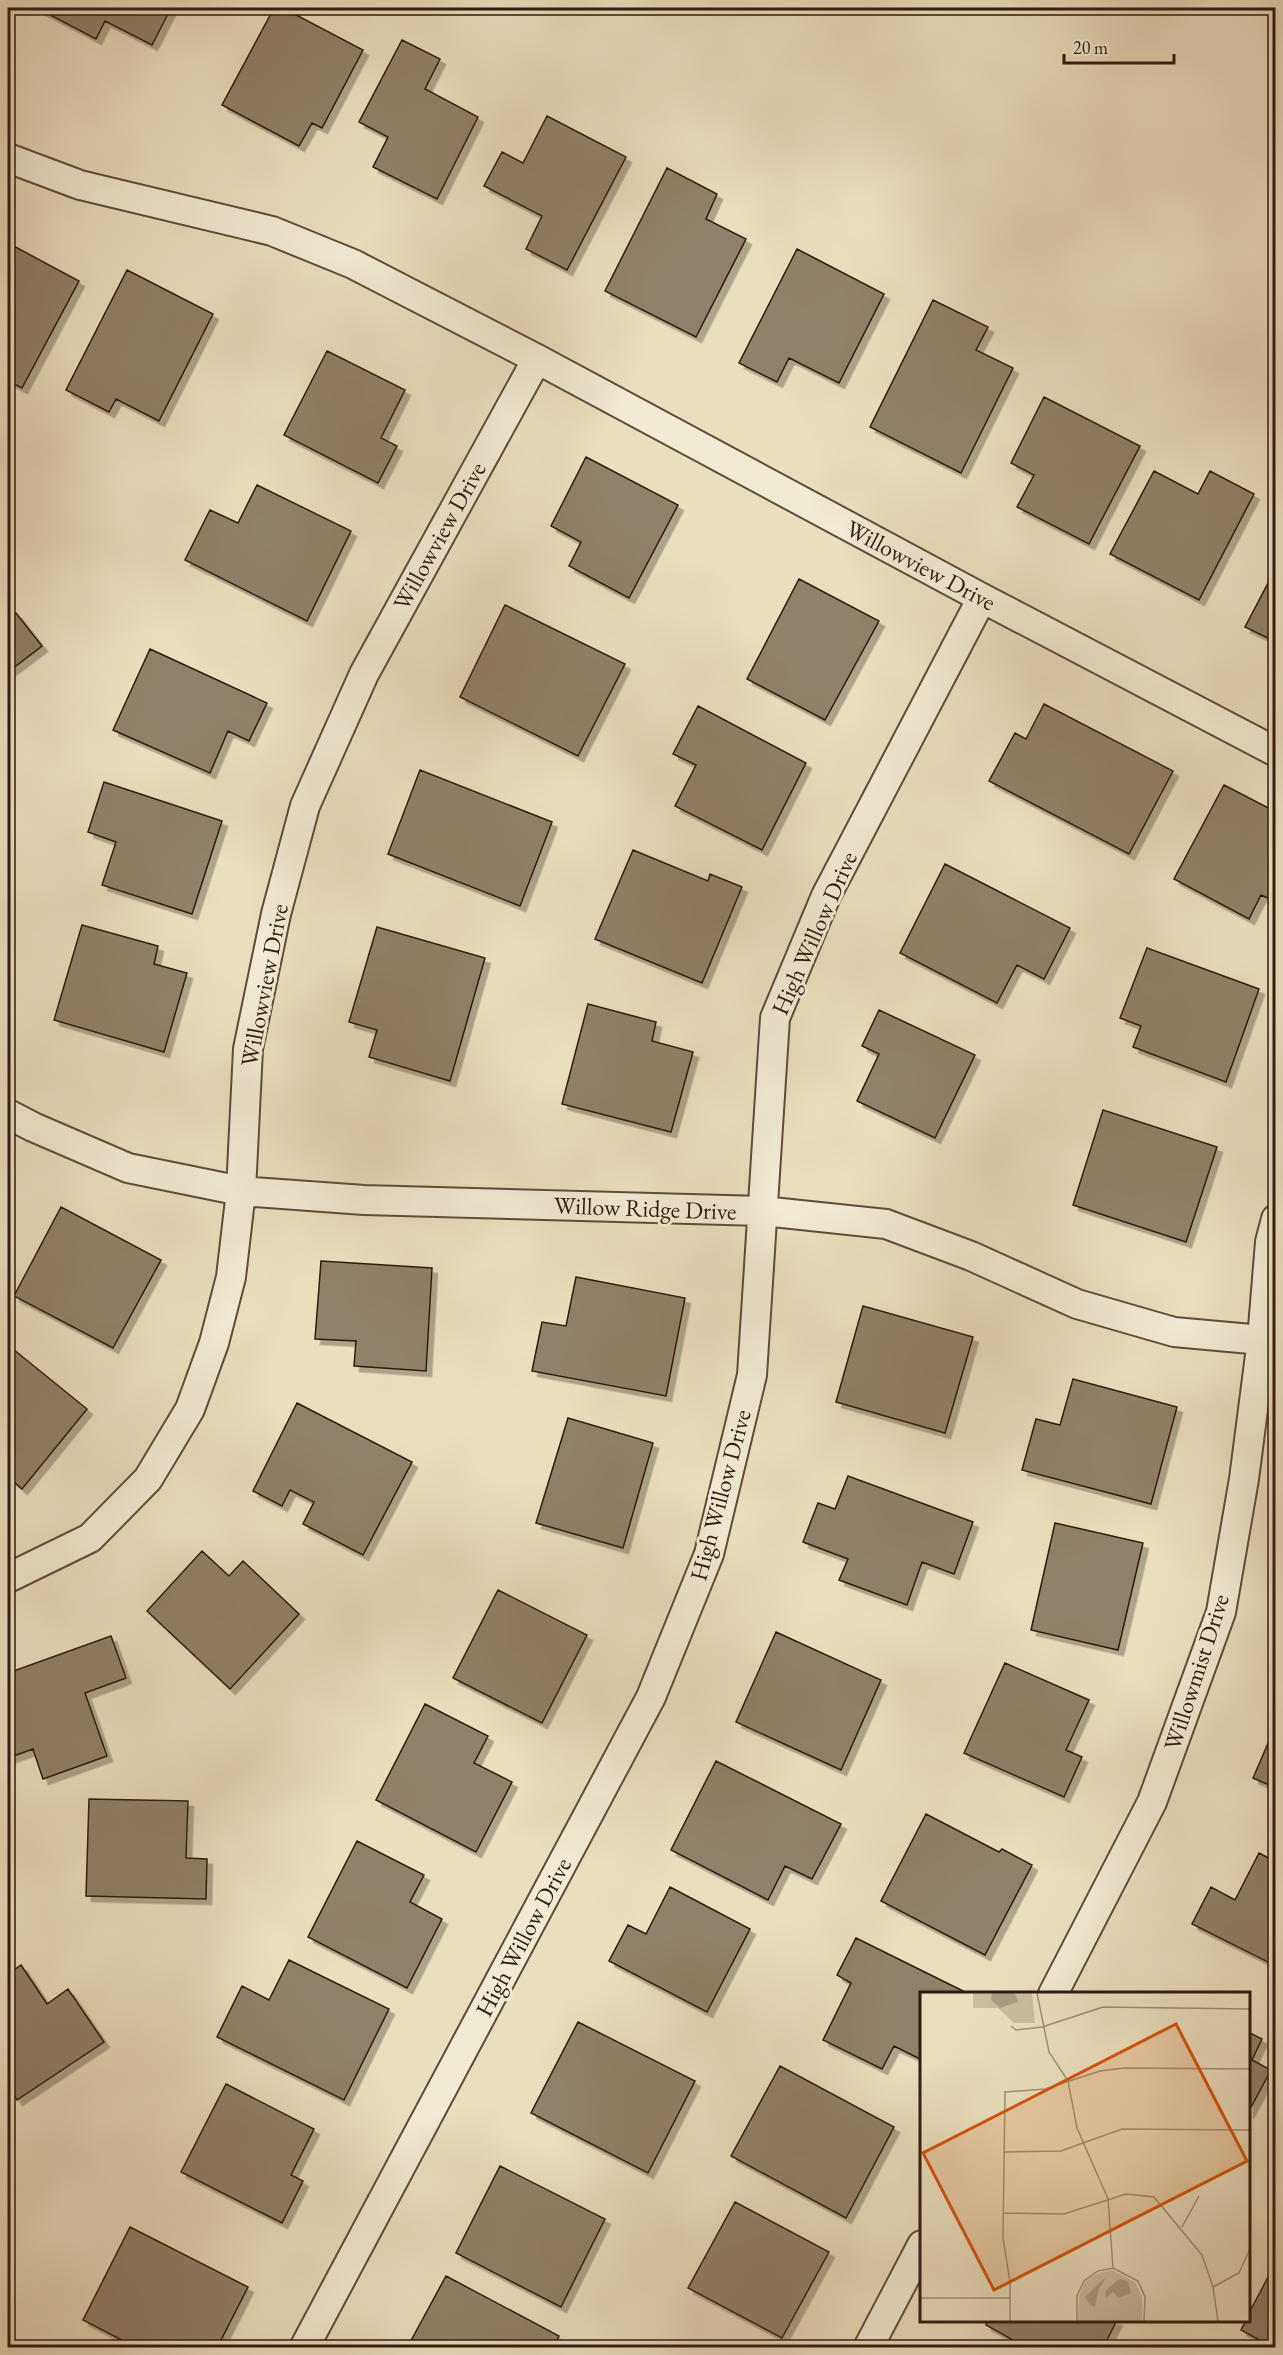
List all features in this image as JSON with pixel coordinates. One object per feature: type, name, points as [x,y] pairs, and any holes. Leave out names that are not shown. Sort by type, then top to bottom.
[{"type":"street","name":"Willowview Drive","points":[[8,158],[80,184],[272,231],[353,264],[537,359],[1275,752]]},
{"type":"street","name":"Willowview Drive","points":[[8,1578],[90,1538],[148,1479],[190,1409],[214,1343],[231,1277],[241,1191],[248,1049],[276,914],[305,806],[364,674],[537,359]]},
{"type":"street","name":"High Willow Drive","points":[[304,2348],[656,1686],[709,1554],[752,1375],[775,1018],[826,896],[982,598]]},
{"type":"street","name":"Willow Ridge Drive","points":[[8,1114],[128,1168],[241,1191],[364,1200],[762,1211],[886,1224],[971,1256],[1077,1304],[1174,1332],[1269,1339]]},
{"type":"street","name":"Willowmist Drive","points":[[1054,1992],[1152,1802],[1221,1612],[1269,1339],[1270,1242],[1275,1219]]},
{"type":"street","points":[[868,2348],[920,2247]]},
{"type":"building","points":[[37,8],[171,8],[152,45],[105,21],[96,39]]},
{"type":"building","points":[[274,8],[283,8],[363,50],[322,128],[312,123],[299,146],[222,105]]},
{"type":"building","points":[[402,40],[440,59],[425,89],[478,117],[437,199],[373,167],[388,137],[359,122]]},
{"type":"building","points":[[547,116],[626,157],[567,270],[526,249],[542,216],[484,186],[502,152],[523,163]]},
{"type":"building","points":[[667,168],[717,194],[706,219],[746,239],[696,337],[605,291]]},
{"type":"building","points":[[8,243],[79,281],[22,388],[8,381]]},
{"type":"building","points":[[797,249],[884,294],[839,383],[789,358],[777,382],[739,363]]},
{"type":"building","points":[[127,270],[213,314],[159,421],[116,399],[109,412],[66,390]]},
{"type":"building","points":[[933,300],[988,327],[976,350],[1013,368],[961,473],[870,427]]},
{"type":"building","points":[[327,351],[405,390],[381,438],[397,446],[378,483],[284,435]]},
{"type":"building","points":[[1044,397],[1140,446],[1089,544],[1017,507],[1034,475],[1011,463]]},
{"type":"building","points":[[586,457],[678,505],[629,598],[569,566],[581,542],[551,526]]},
{"type":"building","points":[[1154,471],[1198,494],[1210,471],[1254,494],[1199,600],[1110,554]]},
{"type":"building","points":[[257,485],[351,531],[307,621],[185,560],[210,510],[238,523]]},
{"type":"building","points":[[1276,568],[1276,642],[1245,627]]},
{"type":"building","points":[[799,579],[879,621],[825,720],[747,679]]},
{"type":"building","points":[[505,605],[625,664],[578,756],[460,697]]},
{"type":"building","points":[[8,609],[12,615],[16,613],[42,646],[8,672]]},
{"type":"building","points":[[150,649],[267,703],[249,741],[228,731],[210,773],[113,730]]},
{"type":"building","points":[[1044,704],[1173,771],[1129,854],[989,781],[1015,733],[1026,739]]},
{"type":"building","points":[[698,706],[806,763],[762,850],[675,806],[696,765],[673,754]]},
{"type":"building","points":[[420,770],[552,822],[520,906],[388,854]]},
{"type":"building","points":[[104,782],[222,821],[192,914],[102,885],[116,842],[88,832]]},
{"type":"building","points":[[1224,785],[1276,812],[1276,902],[1261,895],[1249,919],[1174,879]]},
{"type":"building","points":[[633,850],[708,881],[710,874],[742,887],[702,983],[595,939]]},
{"type":"building","points":[[945,864],[1070,928],[1044,979],[1017,965],[997,1003],[900,953]]},
{"type":"building","points":[[82,925],[158,946],[154,964],[187,973],[164,1052],[54,1020]]},
{"type":"building","points":[[377,927],[485,958],[450,1081],[369,1057],[377,1030],[349,1022]]},
{"type":"building","points":[[1147,948],[1259,989],[1226,1082],[1133,1047],[1141,1026],[1120,1018]]},
{"type":"building","points":[[588,1004],[656,1022],[652,1041],[693,1052],[671,1132],[562,1104]]},
{"type":"building","points":[[879,1010],[975,1055],[935,1138],[857,1101],[879,1054],[862,1046]]},
{"type":"building","points":[[1103,1110],[1217,1147],[1186,1242],[1073,1205]]},
{"type":"building","points":[[61,1207],[161,1260],[113,1348],[14,1296]]},
{"type":"building","points":[[321,1261],[432,1268],[426,1371],[354,1366],[356,1341],[315,1339]]},
{"type":"building","points":[[576,1277],[685,1298],[666,1396],[532,1371],[542,1322],[566,1326]]},
{"type":"building","points":[[863,1306],[973,1337],[945,1433],[836,1402]]},
{"type":"building","points":[[8,1345],[87,1409],[22,1489],[8,1477]]},
{"type":"building","points":[[1073,1379],[1177,1407],[1151,1504],[1022,1470],[1036,1419],[1060,1425]]},
{"type":"building","points":[[297,1403],[412,1462],[363,1555],[303,1524],[314,1502],[290,1490],[282,1506],[253,1491]]},
{"type":"building","points":[[568,1418],[653,1443],[623,1548],[536,1523]]},
{"type":"building","points":[[848,1476],[973,1522],[954,1574],[922,1562],[907,1605],[839,1580],[848,1559],[803,1542],[818,1503],[835,1509]]},
{"type":"building","points":[[1055,1523],[1143,1543],[1118,1650],[1031,1630]]},
{"type":"building","points":[[202,1551],[229,1576],[243,1561],[299,1614],[230,1689],[147,1611]]},
{"type":"building","points":[[498,1590],[587,1635],[542,1723],[453,1678]]},
{"type":"building","points":[[776,1632],[881,1680],[841,1770],[736,1722]]},
{"type":"building","points":[[111,1636],[126,1678],[85,1693],[107,1756],[43,1779],[33,1749],[8,1758],[8,1673]]},
{"type":"building","points":[[1005,1663],[1089,1700],[1066,1750],[1082,1757],[1064,1797],[964,1753]]},
{"type":"building","points":[[425,1704],[488,1736],[474,1763],[512,1782],[476,1852],[376,1800]]},
{"type":"building","points":[[1276,1725],[1276,1788],[1253,1778]]},
{"type":"building","points":[[716,1761],[841,1824],[812,1879],[785,1866],[768,1900],[671,1850]]},
{"type":"building","points":[[89,1799],[188,1801],[186,1858],[207,1859],[206,1899],[86,1896]]},
{"type":"building","points":[[926,1814],[999,1852],[1002,1849],[1032,1865],[985,1955],[881,1901]]},
{"type":"building","points":[[357,1841],[424,1875],[410,1902],[442,1919],[407,1988],[308,1937]]},
{"type":"building","points":[[1259,1853],[1276,1862],[1276,1966],[1192,1924],[1211,1887],[1235,1900]]},
{"type":"building","points":[[670,1887],[750,1929],[707,2012],[609,1961],[628,1925],[646,1934]]},
{"type":"building","points":[[856,1938],[965,1992],[920,1992],[920,2059],[894,2046],[882,2069],[823,2040],[851,1983],[837,1975]]},
{"type":"building","points":[[289,1960],[389,2009],[344,2100],[217,2037],[242,1986],[269,2000]]},
{"type":"building","points":[[21,1965],[47,2004],[68,1989],[104,2042],[17,2100],[8,2086],[8,1974]]},
{"type":"building","points":[[578,2022],[695,2081],[648,2173],[531,2113]]},
{"type":"building","points":[[1250,2033],[1262,2039],[1252,2060],[1271,2070],[1250,2109]]},
{"type":"building","points":[[780,2066],[894,2127],[846,2218],[731,2156]]},
{"type":"building","points":[[226,2084],[314,2129],[291,2175],[303,2181],[282,2223],[181,2172]]},
{"type":"building","points":[[500,2166],[605,2219],[561,2307],[456,2253]]},
{"type":"building","points":[[735,2202],[829,2252],[782,2338],[688,2288]]},
{"type":"building","points":[[130,2227],[248,2287],[217,2348],[137,2348],[83,2320]]},
{"type":"building","points":[[1276,2262],[1276,2348],[1241,2330],[1245,2322],[1250,2322],[1250,2311]]},
{"type":"building","points":[[446,2276],[559,2336],[553,2348],[407,2348]]},
{"type":"building","points":[[987,2322],[1116,2322],[1103,2348],[1027,2348],[986,2325]]}]
